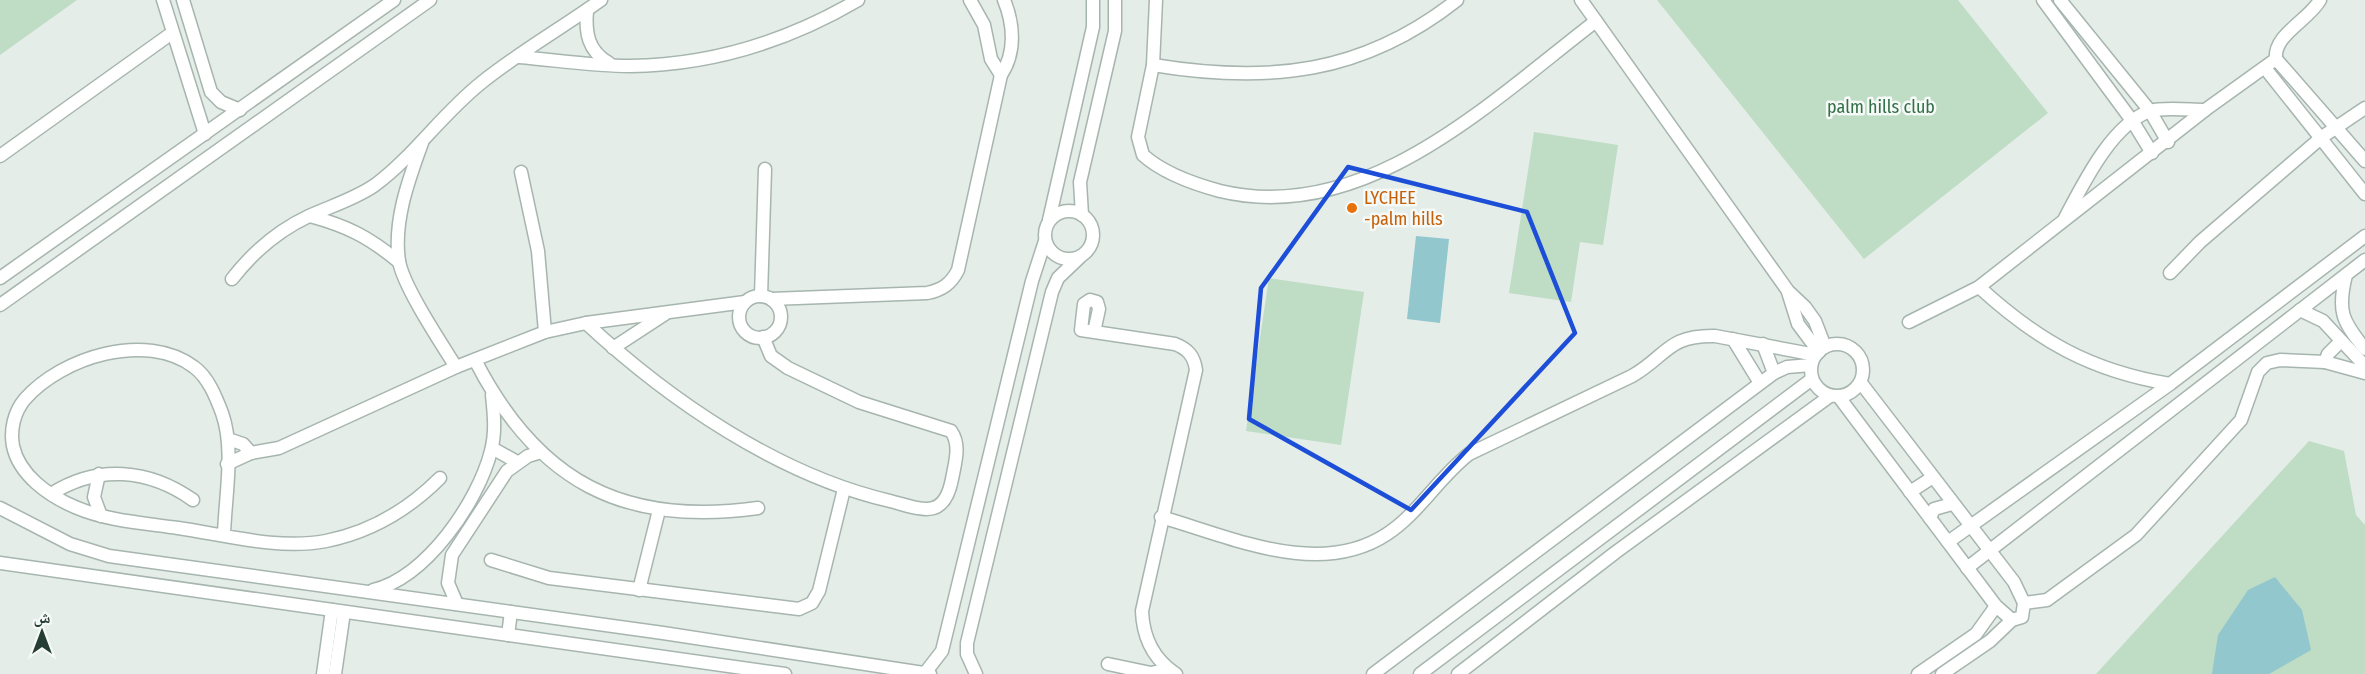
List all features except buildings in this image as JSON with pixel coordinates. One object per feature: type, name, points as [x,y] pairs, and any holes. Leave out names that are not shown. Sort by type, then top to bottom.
[{"type":"street","points":[[163,0],[205,134]]},
{"type":"street","points":[[183,0],[200,61],[216,98],[240,110]]},
{"type":"street","points":[[0,278],[394,0]]},
{"type":"street","points":[[0,305],[430,0]]},
{"type":"street","points":[[232,279],[266,242],[310,216],[343,203],[374,185],[401,163],[425,136],[482,82],[602,0]]},
{"type":"street","points":[[519,57],[610,64],[664,63],[738,51],[802,30],[858,0]]},
{"type":"street","points":[[970,0],[984,25],[991,59],[1001,75]]},
{"type":"street","points":[[227,464],[251,453],[279,448],[456,367],[545,332],[585,322],[745,302],[766,297],[927,293],[946,286],[957,270],[1001,75],[1010,56],[1013,36],[1010,15],[1004,0]]},
{"type":"street","points":[[1049,220],[1093,27],[1093,0]]},
{"type":"street","points":[[1083,215],[1080,204],[1080,182],[1115,31],[1115,0]]},
{"type":"street","points":[[1156,0],[1153,65],[1138,137],[1139,149],[1147,159],[1201,186],[1240,195],[1276,198],[1313,195],[1350,185],[1420,151],[1485,106],[1596,21]]},
{"type":"street","points":[[1153,65],[1196,72],[1238,75],[1283,74],[1330,66],[1372,52],[1412,32],[1457,0]]},
{"type":"street","points":[[1420,674],[1812,379],[1818,355],[1815,321],[1805,307],[1788,291],[1581,0]]},
{"type":"street","points":[[2043,0],[2133,122],[2152,153]]},
{"type":"street","points":[[2060,0],[2150,111],[2168,142]]},
{"type":"street","points":[[2069,0],[2070,14]]},
{"type":"street","points":[[2320,0],[2307,18],[2280,43],[2275,53],[2276,59],[2365,161]]},
{"type":"street","points":[[587,10],[589,42],[601,59],[610,64]]},
{"type":"street","points":[[0,156],[172,33]]},
{"type":"street","points":[[1909,322],[1979,287],[2064,219],[2168,142],[2205,110],[2276,59]]},
{"type":"street","points":[[183,68],[200,61]]},
{"type":"street","points":[[2265,68],[2365,194]]},
{"type":"street","points":[[2170,273],[2200,242],[2322,137],[2365,108]]},
{"type":"street","points":[[2064,219],[2108,144],[2133,122],[2150,111],[2205,110]]},
{"type":"street","points":[[399,262],[401,210],[407,185],[425,136]]},
{"type":"street","points":[[745,302],[739,318],[742,329],[752,336],[763,337],[773,333],[780,324],[780,312],[766,297],[765,169]]},
{"type":"street","points":[[521,172],[538,251],[545,332]]},
{"type":"street","points":[[0,508],[70,544],[109,556],[927,673],[935,662],[945,638],[1036,268],[1045,241],[1045,226],[1061,211],[1076,211],[1083,215],[1092,226],[1090,248],[1058,278],[1052,292],[968,643],[970,665],[976,674]]},
{"type":"street","points":[[310,216],[343,225],[373,240],[399,262],[415,298],[456,367]]},
{"type":"street","points":[[1948,542],[2170,384],[2365,236]]},
{"type":"street","points":[[1045,241],[1048,248],[1060,258],[1080,257]]},
{"type":"street","points":[[1967,568],[2365,260]]},
{"type":"street","points":[[2346,275],[2340,308],[2344,323],[2365,349]]},
{"type":"street","points":[[1979,287],[2012,317],[2062,350],[2088,363],[2130,377],[2170,384]]},
{"type":"street","points":[[2300,310],[2323,321],[2365,366]]},
{"type":"street","points":[[613,348],[669,311]]},
{"type":"street","points":[[585,322],[613,348],[665,389],[726,429],[825,482],[927,510],[935,509],[942,504],[950,490],[956,438],[944,427],[859,402],[788,368],[771,356],[763,337]]},
{"type":"street","points":[[1094,332],[1175,344],[1184,347],[1195,361],[1196,370],[1161,517],[1142,611],[1147,639],[1152,651],[1172,672]]},
{"type":"street","points":[[1161,517],[1288,552],[1322,554],[1355,548],[1387,534],[1412,512],[1454,465],[1469,454],[1632,376],[1652,362],[1672,343],[1700,335],[1818,355]]},
{"type":"street","points":[[1733,339],[1760,383]]},
{"type":"street","points":[[2325,362],[2328,354],[2341,341]]},
{"type":"street","points":[[1763,344],[1774,373]]},
{"type":"street","points":[[1373,674],[1774,373],[1842,344],[1853,349],[1863,364],[1861,382],[1853,392],[1835,396],[1616,552],[1458,674]]},
{"type":"street","points":[[224,535],[228,439],[222,414],[208,383],[196,368],[179,357],[153,351],[127,349],[101,354],[48,379],[24,400],[15,417],[11,436],[15,456],[25,472],[51,494],[75,507],[101,516],[224,535],[280,543],[324,541],[346,536],[387,519],[424,494],[440,478]]},
{"type":"street","points":[[475,360],[492,394],[523,435],[569,475],[608,496],[659,510],[708,513],[758,508]]},
{"type":"street","points":[[2024,603],[2047,600],[2136,535],[2241,420],[2262,367],[2280,360],[2325,362],[2365,373]]},
{"type":"street","points":[[1812,379],[1822,392],[1835,396],[1996,606],[2012,620]]},
{"type":"street","points":[[1861,382],[1952,504],[2014,582],[2024,603],[2022,617],[2012,620],[1990,641],[1942,674]]},
{"type":"street","points":[[368,592],[401,580],[428,559],[453,525],[480,481],[492,448],[494,430],[492,394]]},
{"type":"street","points":[[228,439],[243,444],[251,453]]},
{"type":"street","points":[[492,448],[517,462]]},
{"type":"street","points":[[457,604],[448,583],[448,572],[457,547],[507,471],[517,462],[542,452]]},
{"type":"street","points":[[989,458],[1010,464]]},
{"type":"street","points":[[51,494],[79,479],[99,474],[139,475],[159,480],[193,500]]},
{"type":"street","points":[[99,474],[94,496],[101,516]]},
{"type":"street","points":[[1910,492],[1933,477]]},
{"type":"street","points":[[491,560],[549,578],[792,608],[806,607],[812,603],[819,591],[844,489]]},
{"type":"street","points":[[1930,518],[1934,509],[1952,504]]},
{"type":"street","points":[[639,590],[659,510]]},
{"type":"street","points":[[453,525],[466,533]]},
{"type":"street","points":[[444,538],[457,547]]},
{"type":"street","points":[[428,559],[448,572]]},
{"type":"street","points":[[0,563],[785,674]]},
{"type":"street","points":[[1918,674],[1976,634],[1996,606]]},
{"type":"street","points":[[323,674],[338,611]]},
{"type":"street","points":[[335,674],[338,611]]},
{"type":"street","points":[[508,635],[511,612]]},
{"type":"street","points":[[945,638],[968,643]]},
{"type":"street","points":[[1108,664],[1150,673],[1172,672]]},
{"type":"highlighted area","points":[[1348,167],[1527,212],[1575,333],[1411,510],[1249,419],[1261,288]]},
{"type":"green space","points":[[0,0],[77,0],[0,55]]},
{"type":"green space","name":"palm hills club","points":[[1657,0],[1958,0],[2048,113],[1864,259]]},
{"type":"green space","points":[[1534,132],[1618,145],[1603,245],[1580,242],[1571,302],[1509,293]]},
{"type":"green space","points":[[1269,278],[1364,292],[1341,445],[1246,431]]},
{"type":"green space","points":[[2309,441],[2344,451],[2356,515],[2365,525],[2365,674],[2096,674]]},
{"type":"water","points":[[1416,236],[1449,239],[1440,323],[1407,319]]},
{"type":"water","points":[[2275,577],[2302,610],[2311,650],[2269,674],[2212,674],[2218,635],[2248,590]]},
{"type":"place","name":"LYCHEE -palm hills","points":[[1352,208]]}]
